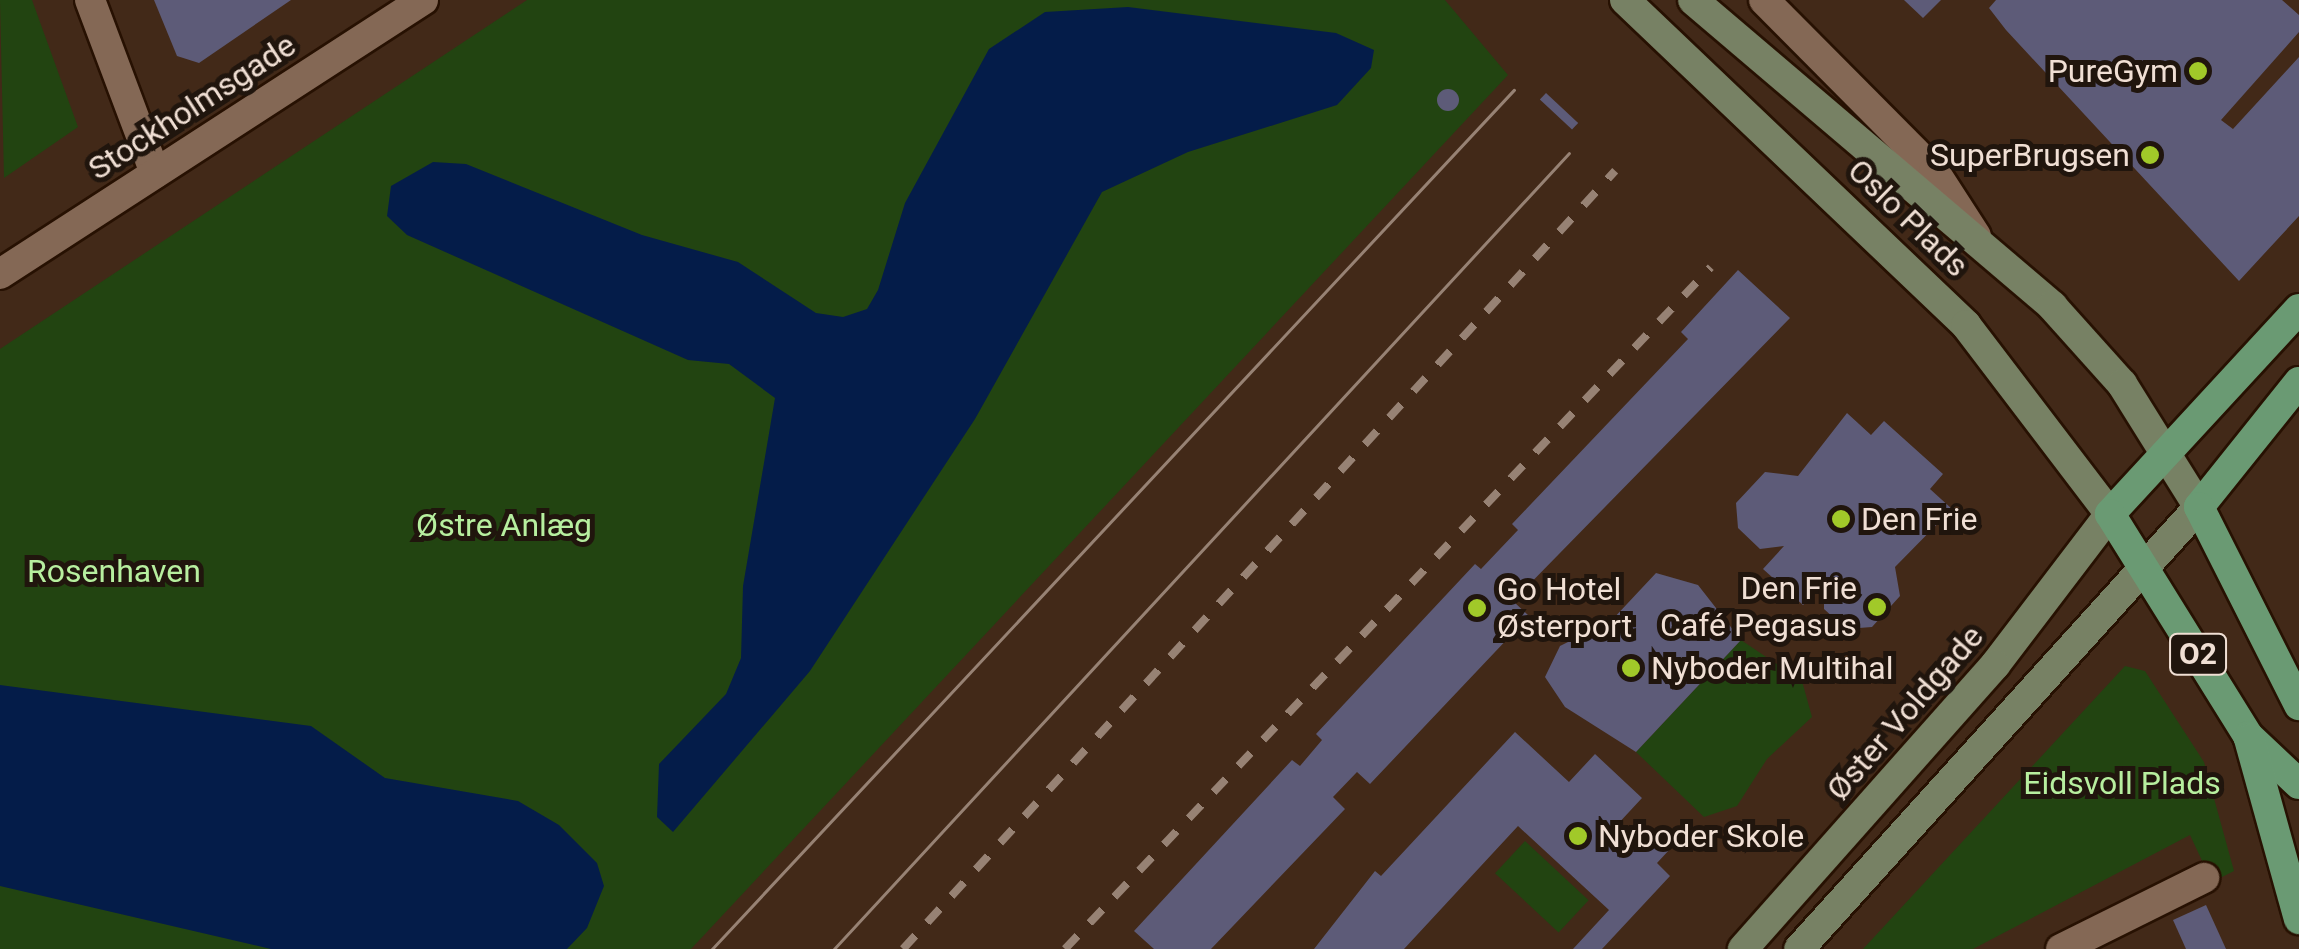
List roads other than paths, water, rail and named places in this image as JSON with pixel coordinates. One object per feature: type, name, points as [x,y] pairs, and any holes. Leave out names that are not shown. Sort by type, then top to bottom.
[{"type":"main road","points":[[2110,514],[2166,446],[2299,309]]},
{"type":"main road","points":[[2200,507],[2299,382]]},
{"type":"main road","name":"O2","points":[[2200,507],[2299,705]]},
{"type":"main road","name":"O2","points":[[2110,514],[2248,736],[2299,784]]},
{"type":"main road","name":"O2","points":[[2248,736],[2299,920]]},
{"type":"street","points":[[90,0],[156,173]]},
{"type":"street","name":"Stockholmsgade","points":[[5,262],[156,173],[422,0]]},
{"type":"street","name":"Oslo Plads","points":[[1625,0],[1954,312],[2110,514]]},
{"type":"street","name":"Oslo Plads","points":[[1693,0],[2052,306],[2166,446],[2200,507]]},
{"type":"street","points":[[1764,0],[1934,171],[1977,239]]},
{"type":"street","points":[[1799,949],[2147,574],[2200,507]]},
{"type":"street","name":"Øster Voldgade","points":[[1742,949],[1995,665],[2110,514]]},
{"type":"street","points":[[2061,949],[2204,878]]},
{"type":"water","points":[[1128,7],[1336,33],[1374,50],[1371,68],[1337,105],[1188,152],[1102,192],[975,419],[810,671],[673,832],[657,817],[659,764],[726,694],[741,658],[743,586],[775,398],[729,364],[688,360],[407,235],[387,216],[391,186],[433,162],[466,164],[642,235],[738,262],[816,313],[843,317],[867,309],[878,290],[905,203],[989,49],[1045,12]]},
{"type":"water","points":[[0,685],[311,726],[385,778],[518,801],[559,825],[597,863],[604,886],[587,928],[567,949],[271,949],[0,886]]},
{"type":"tram line","points":[[712,949],[1514,90]]},
{"type":"tram line","points":[[834,949],[1569,153]]},
{"type":"railway","points":[[903,949],[1615,171]]},
{"type":"railway","points":[[1065,949],[1711,267]]},
{"type":"place","name":"PureGym","points":[[2198,71]]},
{"type":"place","name":"SuperBrugsen","points":[[2150,155]]},
{"type":"place","name":"Den Frie","points":[[1841,519]]},
{"type":"place","name":"Den Frie Café Pegasus","points":[[1877,607]]},
{"type":"place","name":"Go Hotel Østerport","points":[[1477,608]]},
{"type":"place","name":"Nyboder Multihal","points":[[1631,668]]},
{"type":"place","name":"Nyboder Skole","points":[[1578,836]]},
{"type":"park label","name":"Østre Anlæg","points":[[504,525]]},
{"type":"park label","name":"Rosenhaven","points":[[114,571]]},
{"type":"park label","name":"Eidsvoll Plads","points":[[2122,783]]}]
